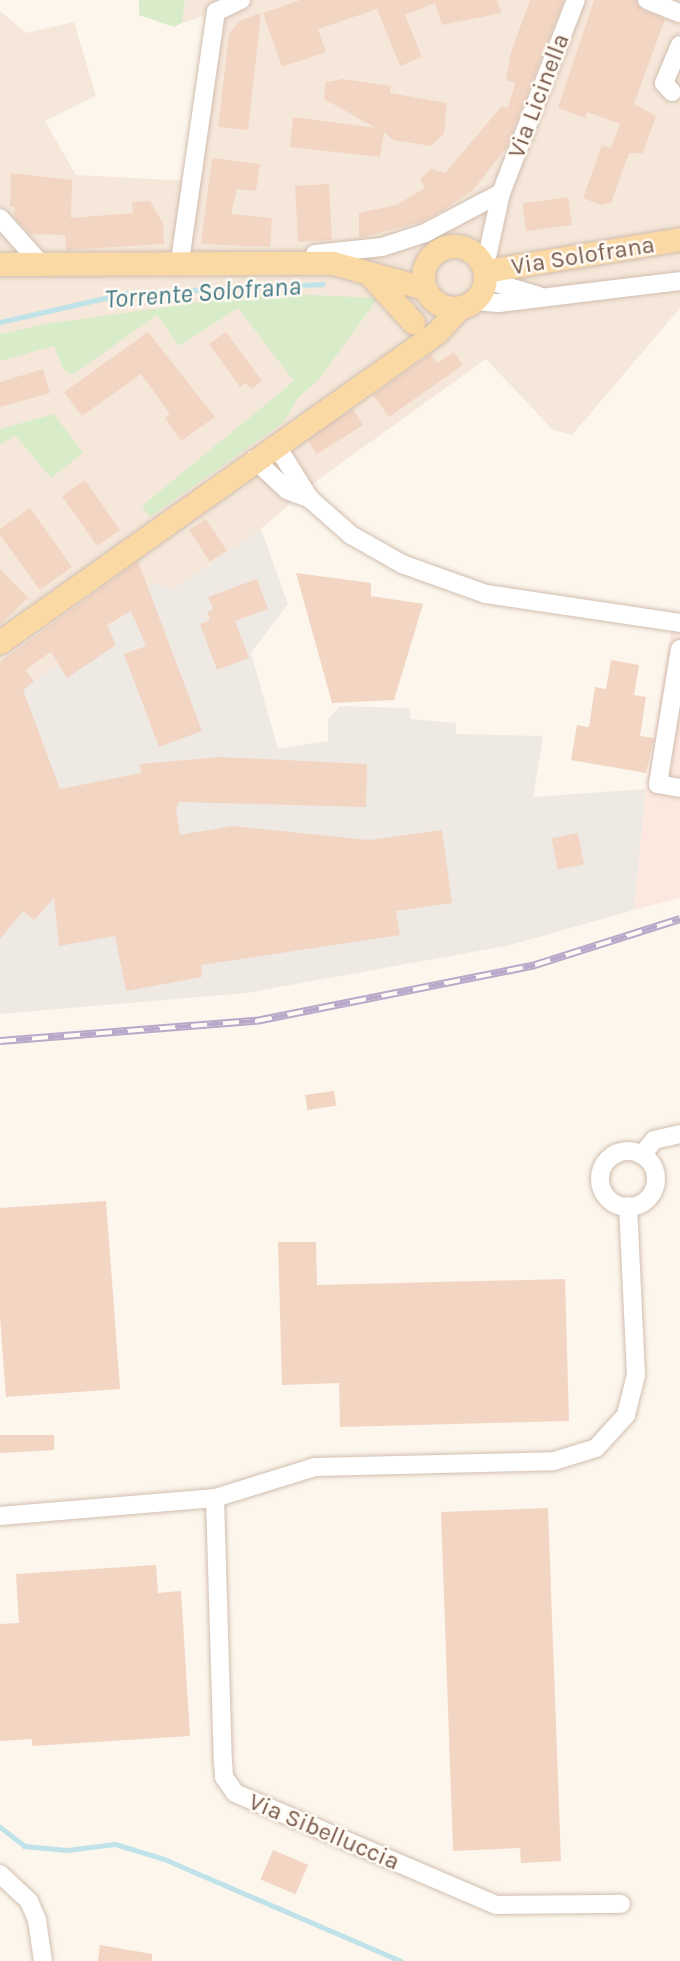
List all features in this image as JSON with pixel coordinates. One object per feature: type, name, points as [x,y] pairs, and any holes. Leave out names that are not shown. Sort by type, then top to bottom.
[{"type":"main road","name":"Via Solofrana","points":[[484,271],[680,239]]},
{"type":"main road","points":[[0,642],[436,333],[467,304],[484,271],[467,248],[437,250],[425,266],[425,290],[402,356]]},
{"type":"main road","points":[[0,264],[180,261],[333,263],[362,268],[425,290],[440,305],[467,304]]},
{"type":"main road","points":[[362,268],[393,294],[413,322]]},
{"type":"street","points":[[180,261],[215,6],[241,0]]},
{"type":"street","name":"Via Licinella","points":[[484,271],[502,193],[576,0]]},
{"type":"street","points":[[647,0],[680,13]]},
{"type":"street","points":[[673,92],[664,83],[680,45]]},
{"type":"street","points":[[236,262],[382,247],[425,233],[502,193]]},
{"type":"street","points":[[0,218],[41,264]]},
{"type":"street","points":[[484,271],[542,297]]},
{"type":"street","points":[[467,304],[680,281]]},
{"type":"street","points":[[263,454],[287,490],[310,499],[351,535],[444,581],[485,594],[680,623]]},
{"type":"street","points":[[680,649],[658,785],[680,788]]},
{"type":"street","points":[[642,1155],[654,1140],[680,1134]]},
{"type":"street","points":[[616,1154],[642,1155],[654,1169],[654,1186],[644,1201],[628,1206],[610,1200],[600,1176],[616,1154]]},
{"type":"street","points":[[0,1516],[215,1498],[315,1467],[554,1461],[596,1448],[626,1415],[636,1375],[628,1206]]},
{"type":"street","name":"Via Sibelluccia","points":[[215,1498],[223,1761],[225,1777],[235,1793],[496,1905],[621,1904]]},
{"type":"street","points":[[0,1874],[29,1901],[37,1920],[43,1961]]},
{"type":"shaded area","points":[[185,0],[680,0],[680,308],[572,435],[552,429],[486,359],[315,482],[256,533],[174,589],[154,583],[122,617],[0,706],[0,11],[26,33],[74,22],[96,96],[45,121],[76,175],[190,181],[215,12],[182,23]]},
{"type":"shaded area","points":[[261,529],[288,604],[251,653],[278,749],[328,741],[328,719],[340,706],[409,708],[411,719],[456,723],[456,734],[543,736],[533,797],[646,789],[634,910],[506,946],[246,993],[0,1014],[0,706],[122,617],[154,583],[174,589]]},
{"type":"shaded area","points":[[671,631],[680,632],[680,898],[634,910],[646,789]]},
{"type":"green space","points":[[139,0],[185,0],[182,23],[174,27],[139,15]]},
{"type":"green space","points":[[266,293],[378,298],[320,378],[298,398],[284,422],[150,517],[142,506],[294,381],[238,308],[179,346],[157,315],[72,375],[63,369],[54,346],[0,361],[0,334],[46,324]]},
{"type":"green space","points":[[54,414],[83,453],[51,478],[15,435],[0,445],[0,429]]},
{"type":"building","points":[[300,0],[496,0],[502,13],[442,25],[435,3],[405,15],[422,57],[400,66],[377,9],[318,29],[326,52],[282,67],[263,13]]},
{"type":"building","points":[[530,0],[564,0],[506,148],[474,189],[445,209],[421,222],[359,238],[359,213],[396,205],[425,188],[420,179],[431,169],[445,173],[502,106],[508,108],[515,83],[506,80],[511,52]]},
{"type":"building","points":[[594,0],[636,0],[642,10],[665,19],[634,104],[656,116],[643,153],[629,153],[611,203],[601,205],[583,198],[602,145],[611,148],[620,124],[587,112],[585,118],[558,108]]},
{"type":"building","points":[[261,13],[248,130],[218,127],[229,34],[239,21]]},
{"type":"building","points":[[343,79],[391,86],[390,93],[447,103],[444,134],[431,146],[393,140],[384,132],[380,157],[290,147],[293,117],[376,128],[324,99],[326,82]]},
{"type":"building","points":[[212,158],[260,164],[256,191],[237,189],[231,214],[272,218],[270,247],[201,244]]},
{"type":"building","points":[[11,173],[72,180],[71,218],[133,213],[132,202],[150,201],[163,223],[164,244],[66,250],[65,235],[30,234],[14,217],[15,207],[10,207]]},
{"type":"building","points":[[329,184],[332,240],[298,242],[295,186]]},
{"type":"building","points":[[568,197],[572,225],[526,231],[522,203]]},
{"type":"building","points":[[148,332],[215,417],[181,441],[165,418],[170,414],[141,374],[82,416],[64,392]]},
{"type":"building","points":[[226,332],[262,381],[251,389],[246,383],[240,387],[209,344]]},
{"type":"building","points":[[454,352],[463,365],[389,417],[373,395],[431,354],[437,363]]},
{"type":"building","points":[[43,369],[50,393],[0,407],[0,382]]},
{"type":"building","points":[[353,409],[363,425],[316,454],[306,438]]},
{"type":"building","points":[[85,480],[120,530],[97,546],[62,496]]},
{"type":"building","points":[[30,508],[72,567],[40,590],[0,535],[0,529]]},
{"type":"building","points":[[206,519],[227,551],[210,562],[189,530]]},
{"type":"building","points":[[138,561],[202,731],[159,747],[124,654],[146,646],[131,611],[107,625],[116,645],[67,678],[51,652],[25,670],[34,681],[23,690],[60,789],[141,773],[140,764],[220,757],[367,764],[366,807],[179,802],[176,809],[180,835],[232,826],[369,840],[442,830],[452,903],[396,911],[400,935],[201,965],[202,977],[126,991],[115,936],[59,946],[54,898],[34,920],[23,911],[0,939],[0,662]]},
{"type":"building","points":[[0,569],[28,598],[0,625]]},
{"type":"building","points":[[296,573],[371,583],[371,596],[423,604],[394,700],[332,703]]},
{"type":"building","points":[[257,579],[268,609],[235,621],[249,658],[217,670],[200,624],[210,620],[207,612],[213,609],[208,597]]},
{"type":"building","points":[[611,660],[639,665],[634,695],[646,697],[640,736],[654,738],[646,773],[571,760],[577,725],[589,727],[595,687],[606,689]]},
{"type":"building","points":[[578,833],[584,864],[558,870],[551,838]]},
{"type":"building","points":[[334,1091],[336,1106],[307,1110],[305,1095]]},
{"type":"building","points":[[106,1201],[120,1389],[6,1397],[0,1318],[0,1208]]},
{"type":"building","points":[[278,1242],[316,1242],[317,1285],[565,1279],[569,1421],[340,1427],[339,1383],[282,1385]]},
{"type":"building","points":[[0,1435],[54,1435],[54,1450],[0,1453]]},
{"type":"building","points":[[548,1508],[561,1861],[521,1863],[520,1848],[453,1851],[441,1512]]},
{"type":"building","points":[[156,1565],[158,1593],[181,1591],[190,1736],[32,1746],[32,1739],[0,1741],[0,1624],[19,1623],[16,1574]]},
{"type":"building","points":[[273,1850],[308,1865],[295,1894],[260,1879]]},
{"type":"building","points":[[100,1945],[152,1954],[152,1961],[98,1961]]},
{"type":"waterway","name":"Torrente Solofrana","points":[[0,322],[127,293],[323,284]]},
{"type":"waterway","points":[[0,1827],[24,1846],[67,1850],[115,1844],[164,1859],[401,1961]]},
{"type":"railway","points":[[0,1041],[256,1021],[535,965],[680,919]]}]
